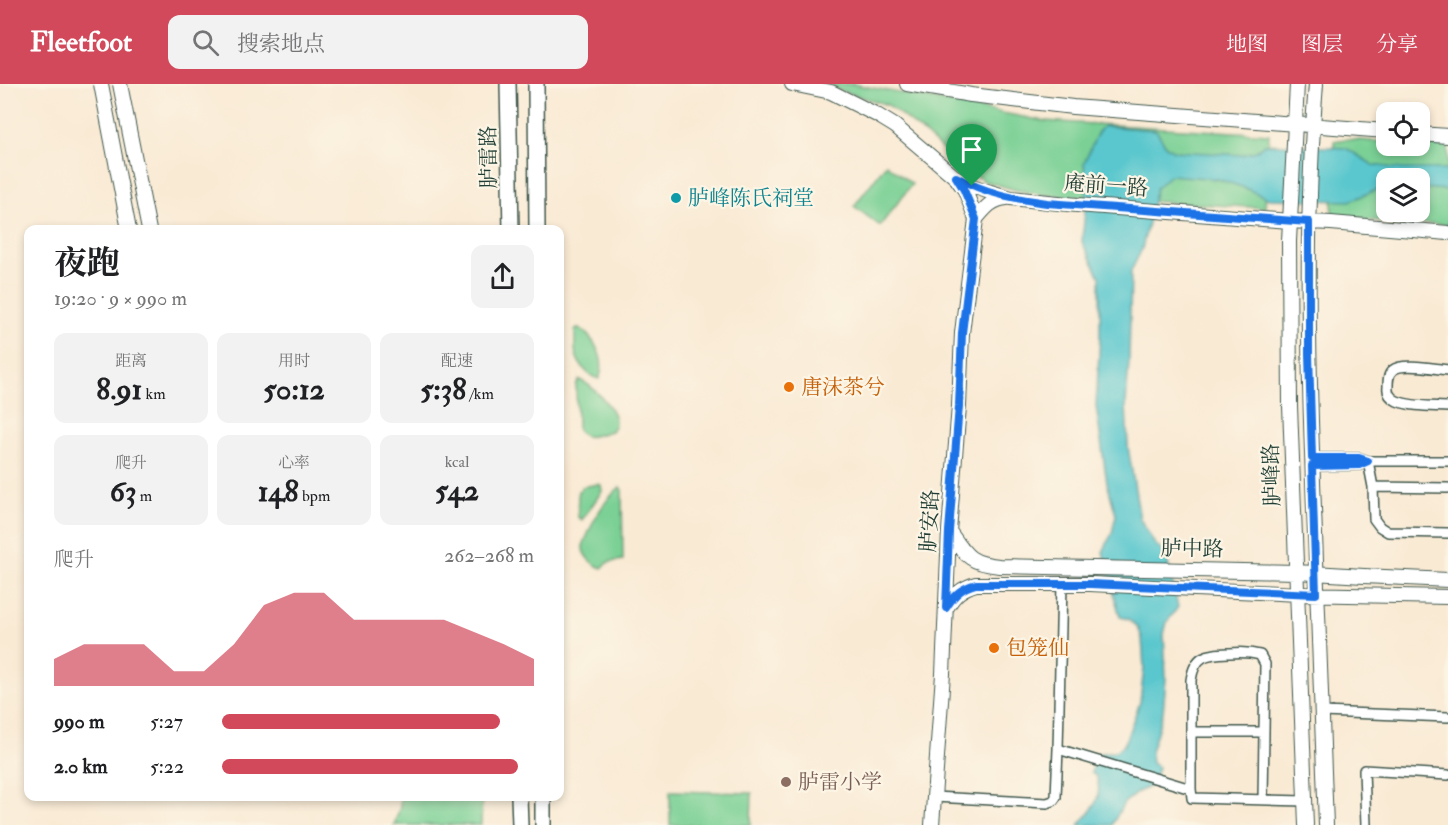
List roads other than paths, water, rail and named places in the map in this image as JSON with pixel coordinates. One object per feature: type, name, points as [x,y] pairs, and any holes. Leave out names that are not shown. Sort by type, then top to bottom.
[{"type":"main road","name":"胪雷路","points":[[508,84],[511,225]]},
{"type":"main road","points":[[536,84],[537,225]]},
{"type":"main road","points":[[519,801],[520,825]]},
{"type":"main road","points":[[543,801],[543,825]]},
{"type":"street","points":[[101,84],[128,225]]},
{"type":"street","points":[[120,84],[148,225]]},
{"type":"street","name":"庵前一路","points":[[792,84],[831,92],[877,115],[902,132],[956,177],[972,186],[1011,198],[1448,233]]},
{"type":"street","points":[[907,84],[971,89],[1073,107],[1312,133],[1376,131]]},
{"type":"street","name":"胪峰路","points":[[1298,84],[1290,221],[1290,406],[1305,825]]},
{"type":"street","name":"胪峰路","points":[[1316,84],[1309,207],[1309,353],[1326,825]]},
{"type":"street","points":[[1430,135],[1448,136]]},
{"type":"street","points":[[956,177],[976,219],[993,201],[1011,198]]},
{"type":"street","name":"胪安路","points":[[932,825],[962,333],[976,219]]},
{"type":"street","points":[[1448,370],[1398,367],[1392,370],[1388,377],[1387,391],[1398,401],[1448,407]]},
{"type":"street","points":[[1312,462],[1359,465],[1368,461],[1448,461]]},
{"type":"street","points":[[1368,461],[1373,487],[1374,519],[1380,527],[1388,532],[1448,533]]},
{"type":"street","points":[[1373,487],[1448,488]]},
{"type":"street","name":"胪中路","points":[[949,531],[968,557],[982,564],[999,567],[1297,572],[1448,580]]},
{"type":"street","name":"胪中路","points":[[946,608],[963,588],[976,584],[1098,584],[1298,594],[1448,597]]},
{"type":"street","points":[[934,797],[1047,803],[1053,801],[1056,796],[1058,749],[1062,584]]},
{"type":"street","points":[[1263,800],[1264,664],[1260,655],[1249,652],[1210,654],[1202,657],[1193,669],[1191,680],[1192,798],[1263,800],[1305,801]]},
{"type":"street","points":[[1322,712],[1448,717]]},
{"type":"street","points":[[1191,732],[1264,732]]},
{"type":"street","points":[[1058,749],[1191,789]]},
{"type":"street","points":[[1366,825],[1364,770],[1448,775]]},
{"type":"water","points":[[1104,126],[1156,130],[1166,146],[1174,151],[1242,155],[1256,151],[1264,144],[1346,148],[1373,165],[1396,168],[1376,168],[1376,190],[1350,201],[1269,199],[1218,179],[1170,175],[1156,188],[1142,249],[1131,271],[1126,404],[1128,447],[1140,519],[1155,544],[1166,554],[1178,607],[1167,622],[1164,634],[1166,678],[1163,712],[1151,752],[1152,763],[1158,767],[1153,785],[1138,792],[1124,803],[1112,825],[1079,825],[1093,808],[1098,797],[1096,776],[1091,773],[1097,754],[1116,751],[1124,745],[1140,702],[1144,668],[1142,638],[1138,627],[1128,619],[1120,617],[1103,552],[1112,533],[1116,515],[1107,483],[1096,406],[1100,277],[1082,242],[1087,190],[1084,163],[1098,132]]},
{"type":"water","points":[[1430,169],[1448,169],[1448,190],[1430,189]]},
{"type":"place","name":"胪峰陈氏祠堂","points":[[676,198]]},
{"type":"place","name":"唐沫茶兮","points":[[789,387]]},
{"type":"place","name":"包笼仙","points":[[994,648]]},
{"type":"place","name":"胪雷小学","points":[[786,782]]}]
